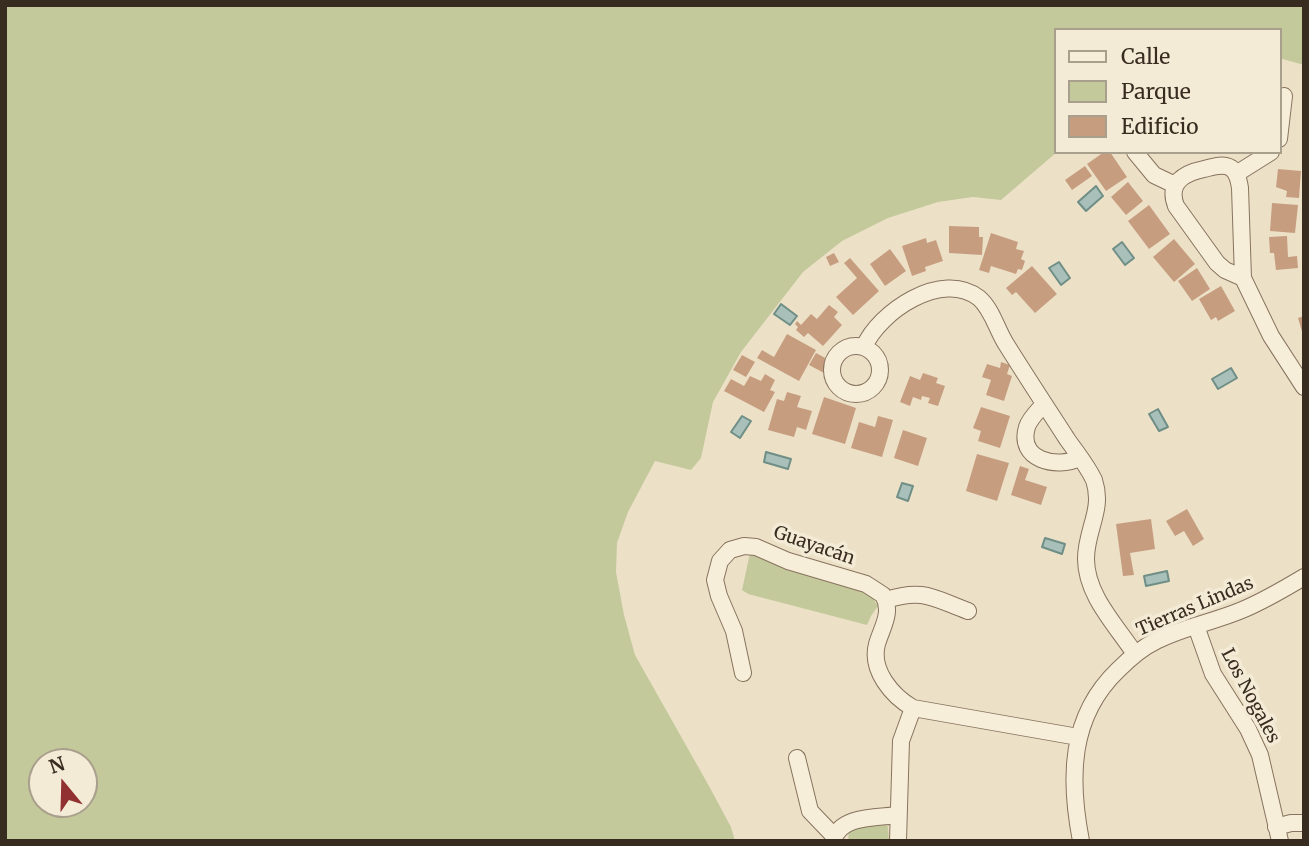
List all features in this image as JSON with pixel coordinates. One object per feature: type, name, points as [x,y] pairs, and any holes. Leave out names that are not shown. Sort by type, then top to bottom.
[{"type":"street","points":[[1281,122],[1284,96]]},
{"type":"street","points":[[1137,154],[1154,175],[1175,185]]},
{"type":"street","points":[[1236,174],[1268,154]]},
{"type":"street","points":[[1243,278],[1220,265],[1176,206],[1173,198],[1175,185],[1186,174],[1217,166],[1229,167],[1236,174],[1240,188],[1243,278],[1271,337],[1304,387]]},
{"type":"street","points":[[864,347],[880,321],[911,300],[939,289],[966,291],[978,297],[986,306],[1006,344],[1094,480],[1098,495],[1097,513],[1087,550],[1090,582],[1135,654]]},
{"type":"street","points":[[1044,404],[1027,427],[1029,449],[1034,456],[1049,463],[1065,463],[1080,458]]},
{"type":"street","name":"Guayacán","points":[[743,673],[734,632],[715,580],[720,561],[730,550],[744,545],[756,547],[810,568],[866,584],[879,591],[886,600]]},
{"type":"street","name":"Tierras Lindas","points":[[1081,841],[1073,781],[1077,737],[1098,693],[1135,654],[1157,640],[1242,610],[1304,577]]},
{"type":"street","points":[[968,611],[920,594],[886,600],[888,612],[877,645],[877,662],[891,691],[913,708],[1077,737]]},
{"type":"street","name":"Los Nogales","points":[[1196,625],[1213,674],[1248,729],[1260,755],[1278,834],[1291,823],[1304,823]]},
{"type":"street","points":[[898,841],[901,741],[913,708]]},
{"type":"street","points":[[797,758],[810,811],[834,838],[838,830],[848,823],[898,815]]},
{"type":"green space","points":[[5,5],[1304,5],[1304,65],[1281,59],[1281,28],[1054,28],[1055,154],[1001,200],[973,197],[938,202],[888,218],[842,241],[803,272],[741,352],[713,402],[701,458],[691,470],[655,461],[628,512],[617,543],[616,572],[624,615],[635,655],[731,827],[735,841],[5,841]]},
{"type":"green space","points":[[750,553],[870,594],[878,606],[867,625],[748,594],[742,590]]},
{"type":"green space","points":[[884,823],[888,827],[889,841],[848,841],[849,830]]},
{"type":"water","points":[[1096,186],[1103,196],[1086,211],[1078,202]]},
{"type":"water","points":[[1122,242],[1134,258],[1125,265],[1113,249]]},
{"type":"water","points":[[1059,262],[1070,278],[1061,285],[1049,268]]},
{"type":"water","points":[[781,304],[797,316],[790,325],[774,314]]},
{"type":"water","points":[[1231,368],[1237,378],[1218,389],[1212,379]]},
{"type":"water","points":[[1158,409],[1168,427],[1159,431],[1149,414]]},
{"type":"water","points":[[742,416],[751,421],[740,438],[731,432]]},
{"type":"water","points":[[766,452],[791,459],[788,469],[764,462]]},
{"type":"water","points":[[902,483],[913,486],[908,501],[897,497]]},
{"type":"water","points":[[1045,538],[1065,544],[1062,554],[1042,547]]},
{"type":"water","points":[[1167,571],[1169,581],[1146,586],[1144,576]]},
{"type":"building","points":[[1101,154],[1111,154],[1127,177],[1106,191],[1087,164]]},
{"type":"building","points":[[1085,166],[1092,176],[1072,190],[1065,180]]},
{"type":"building","points":[[1278,169],[1301,171],[1299,198],[1286,197],[1287,191],[1276,187]]},
{"type":"building","points":[[1128,182],[1143,201],[1126,215],[1111,197]]},
{"type":"building","points":[[1272,203],[1298,205],[1295,233],[1270,231]]},
{"type":"building","points":[[1149,205],[1170,234],[1149,249],[1128,221]]},
{"type":"building","points":[[949,226],[979,227],[979,237],[983,237],[982,255],[949,253]]},
{"type":"building","points":[[991,233],[1018,242],[1016,249],[1024,251],[1021,259],[1025,261],[1022,270],[1018,269],[1016,274],[991,266],[989,273],[979,270]]},
{"type":"building","points":[[1287,236],[1288,257],[1297,256],[1298,268],[1276,270],[1274,253],[1270,253],[1269,237]]},
{"type":"building","points":[[926,238],[927,243],[936,240],[943,261],[925,267],[926,271],[912,276],[902,246]]},
{"type":"building","points":[[1174,239],[1195,264],[1174,282],[1153,257]]},
{"type":"building","points":[[890,249],[906,271],[885,286],[870,264]]},
{"type":"building","points":[[834,253],[839,262],[830,266],[826,257]]},
{"type":"building","points":[[850,258],[879,291],[853,315],[836,297],[857,278],[844,263]]},
{"type":"building","points":[[1032,266],[1057,294],[1035,313],[1016,292],[1012,295],[1006,288]]},
{"type":"building","points":[[1197,268],[1210,289],[1192,301],[1178,281]]},
{"type":"building","points":[[1221,286],[1235,311],[1218,321],[1216,317],[1211,320],[1199,299]]},
{"type":"building","points":[[829,305],[838,312],[834,317],[842,325],[823,346],[808,333],[804,337],[796,330],[798,327],[795,324],[797,321],[801,325],[811,314],[817,319]]},
{"type":"building","points":[[1304,316],[1304,334],[1303,335],[1298,318]]},
{"type":"building","points":[[787,334],[816,350],[799,381],[757,358],[762,350],[774,357]]},
{"type":"building","points":[[816,353],[831,361],[824,373],[809,365]]},
{"type":"building","points":[[742,355],[755,362],[746,377],[733,370]]},
{"type":"building","points":[[1001,362],[1010,365],[1007,374],[1012,376],[1004,401],[986,395],[991,380],[982,377],[987,364],[1000,368]]},
{"type":"building","points":[[923,373],[938,378],[936,383],[945,386],[938,406],[928,403],[930,398],[922,396],[921,400],[913,397],[910,406],[900,402],[910,376],[920,380]]},
{"type":"building","points":[[765,374],[775,380],[770,390],[775,392],[764,412],[724,391],[731,379],[744,386],[750,376],[761,381]]},
{"type":"building","points":[[787,392],[801,396],[797,407],[812,411],[806,430],[797,427],[794,437],[768,430],[777,399],[784,401]]},
{"type":"building","points":[[824,397],[856,408],[845,444],[812,434]]},
{"type":"building","points":[[981,407],[1010,416],[1000,448],[978,441],[981,431],[973,428]]},
{"type":"building","points":[[878,416],[893,420],[882,457],[851,448],[859,422],[875,427]]},
{"type":"building","points":[[903,430],[927,438],[918,466],[894,458]]},
{"type":"building","points":[[977,454],[1009,463],[997,501],[966,491]]},
{"type":"building","points":[[1020,466],[1029,469],[1025,480],[1047,487],[1041,505],[1011,495]]},
{"type":"building","points":[[1187,509],[1204,539],[1193,546],[1184,531],[1175,536],[1166,521]]},
{"type":"building","points":[[1151,519],[1155,549],[1130,553],[1134,575],[1123,576],[1116,524]]}]
